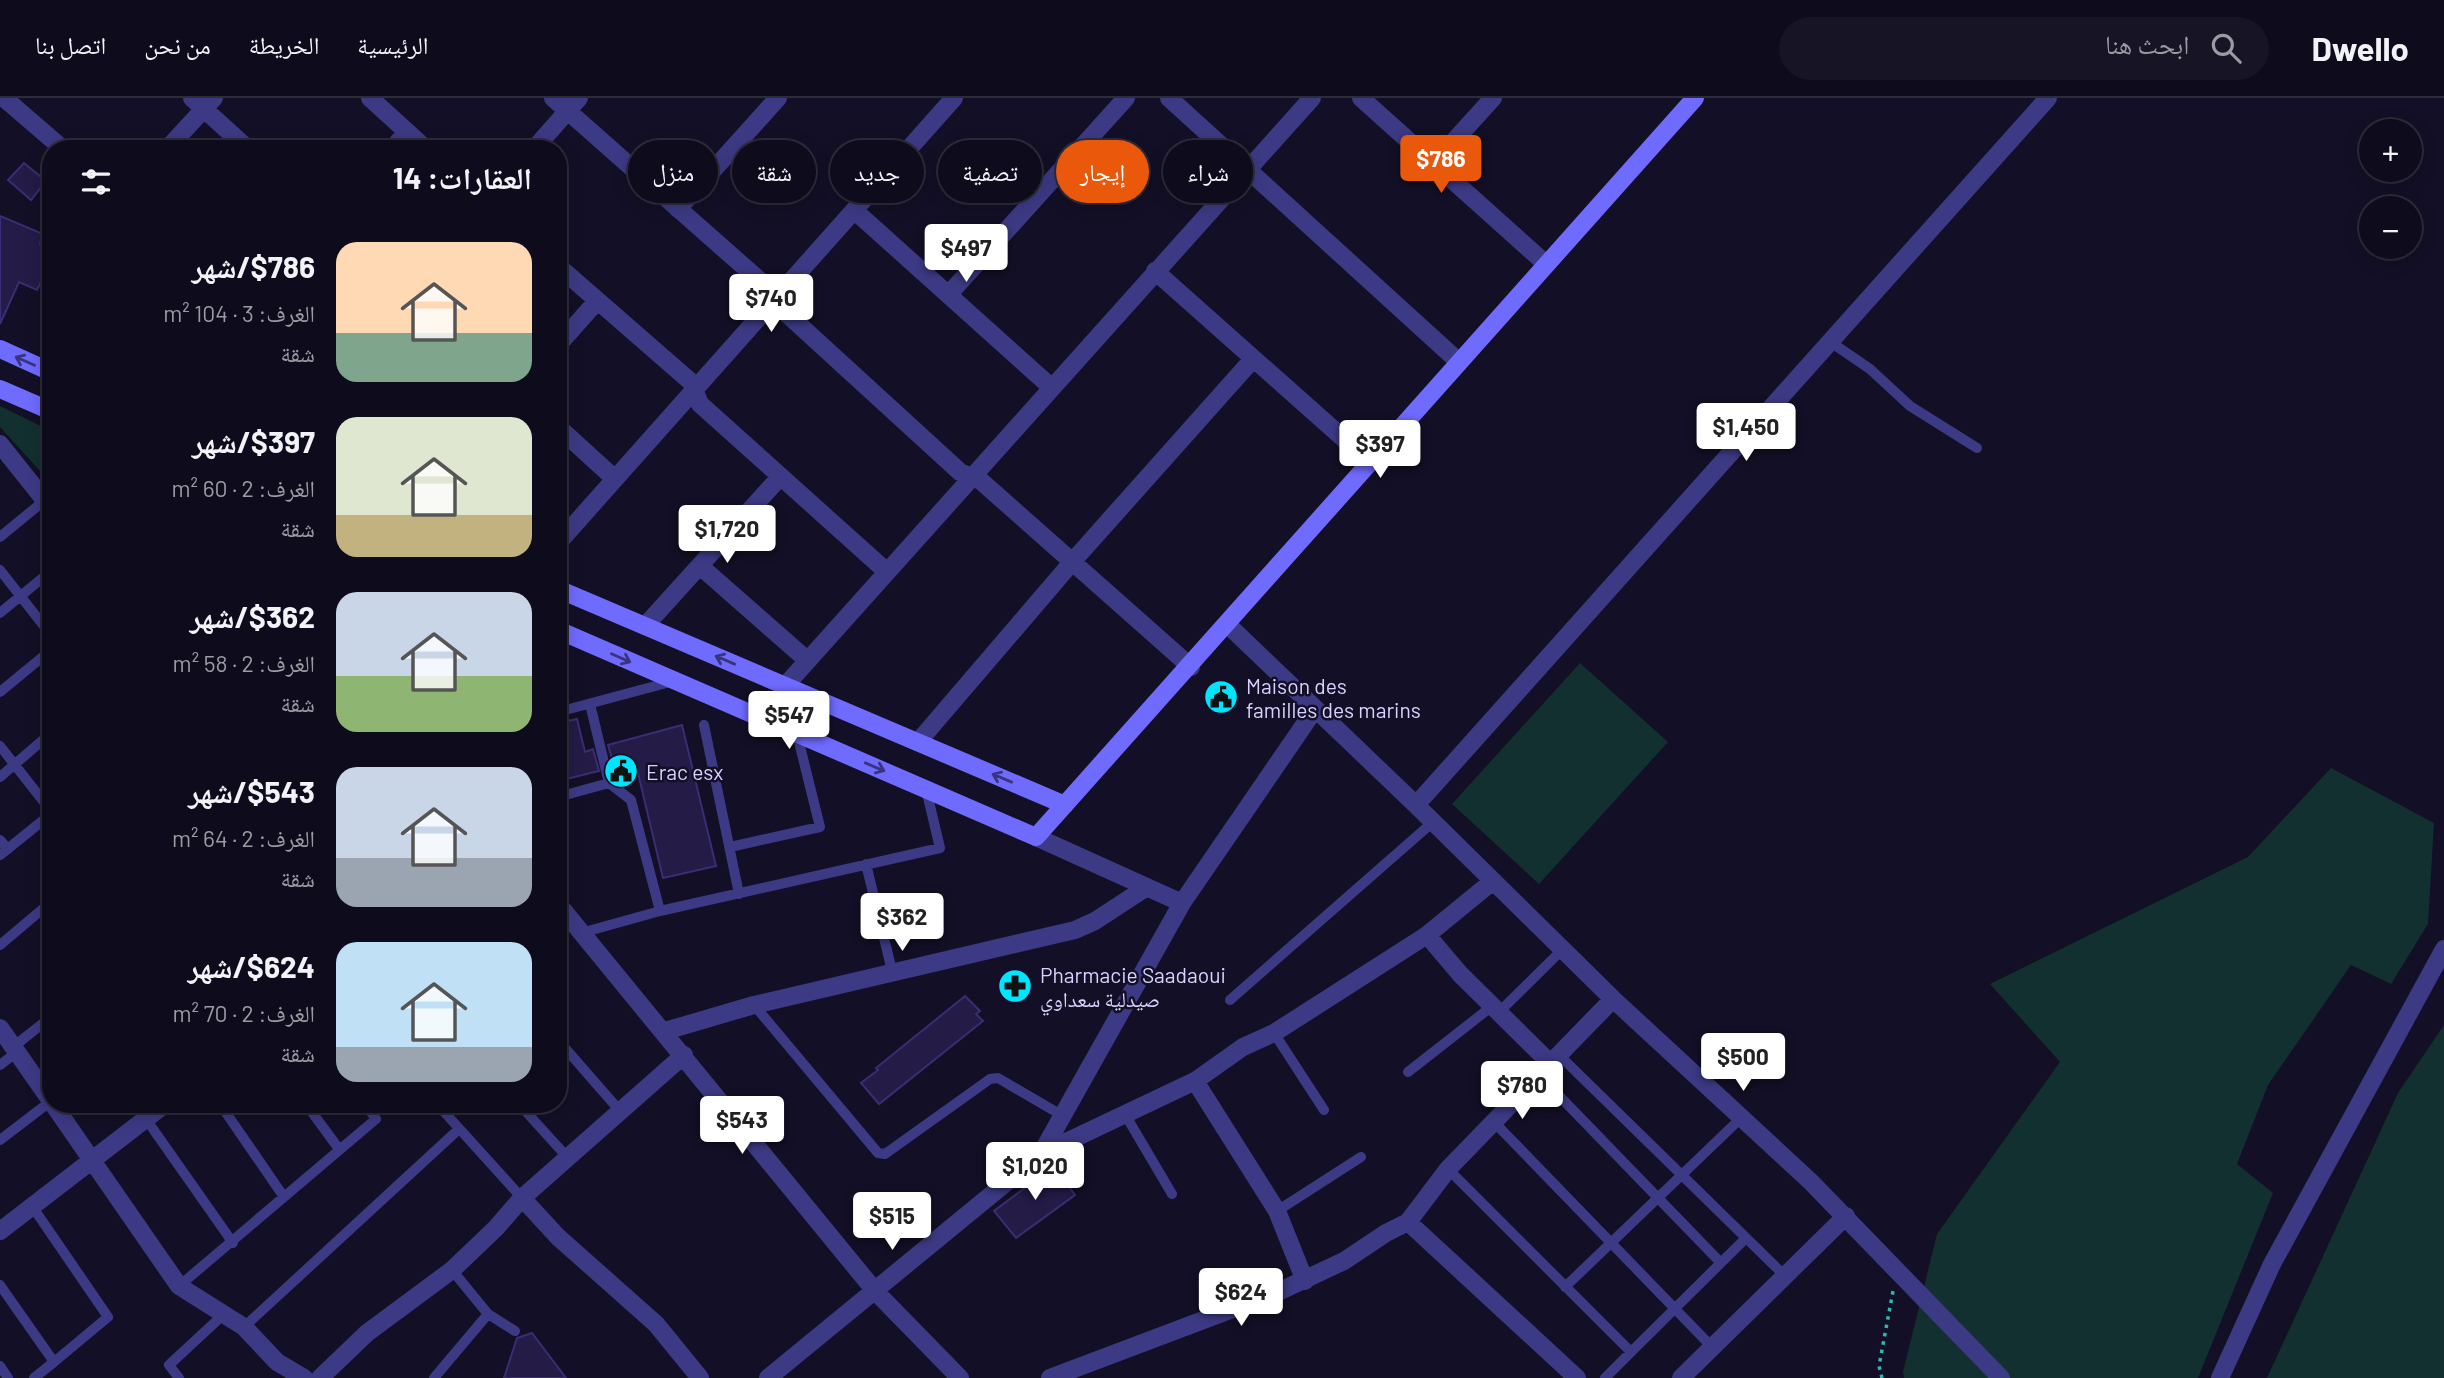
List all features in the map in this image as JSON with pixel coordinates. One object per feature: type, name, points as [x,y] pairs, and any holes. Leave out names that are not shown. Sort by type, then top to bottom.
[{"type":"street","points":[[4,98],[53,140]]},
{"type":"street","points":[[370,98],[416,140]]},
{"type":"street","points":[[553,98],[573,104],[678,209],[767,287],[785,312],[908,425],[960,472],[981,481],[1191,667]]},
{"type":"street","points":[[678,209],[778,98]]},
{"type":"street","points":[[567,533],[954,98]]},
{"type":"street","points":[[948,294],[1126,98]]},
{"type":"street","points":[[1169,98],[1215,140]]},
{"type":"street","points":[[1253,161],[1312,98]]},
{"type":"street","points":[[1361,98],[1546,264]]},
{"type":"street","points":[[1434,163],[1493,98]]},
{"type":"street","points":[[1036,837],[1191,667],[1695,98]]},
{"type":"street","points":[[1416,805],[2048,98]]},
{"type":"street","points":[[174,140],[203,102],[239,140]]},
{"type":"street","points":[[542,140],[573,104]]},
{"type":"street","points":[[400,140],[407,132]]},
{"type":"street","points":[[1253,175],[1459,362]]},
{"type":"street","points":[[785,686],[1216,203]]},
{"type":"street","points":[[855,211],[1051,387]]},
{"type":"street","points":[[1155,271],[1370,462]]},
{"type":"street","points":[[567,274],[691,382],[700,404],[886,571]]},
{"type":"street","points":[[567,335],[597,301]]},
{"type":"street","points":[[0,349],[42,368]]},
{"type":"street","points":[[918,743],[1073,561],[1254,359]]},
{"type":"street","points":[[0,389],[42,407]]},
{"type":"street","points":[[567,435],[615,479]]},
{"type":"street","points":[[0,444],[42,496]]},
{"type":"street","points":[[645,626],[780,477]]},
{"type":"street","points":[[700,566],[807,660]]},
{"type":"street","points":[[567,593],[1065,805]]},
{"type":"street","points":[[1227,625],[1416,805],[1613,999],[1846,1216],[2001,1378]]},
{"type":"street","points":[[567,634],[925,788],[1182,903]]},
{"type":"street","points":[[1041,1154],[1182,903],[1315,709]]},
{"type":"street","points":[[771,1377],[1041,1154],[1126,1116],[1195,1080],[1243,1046],[1274,1033],[1427,935],[1493,881]]},
{"type":"street","points":[[665,1031],[754,1006],[1075,930],[1147,887]]},
{"type":"street","points":[[567,915],[665,1031],[875,1291],[960,1378]]},
{"type":"street","points":[[1427,935],[1495,1010],[1550,1065]]},
{"type":"street","points":[[2220,1378],[2272,1264],[2444,949]]},
{"type":"street","points":[[1049,1378],[1194,1326],[1305,1281],[1408,1222],[1448,1170],[1613,999]]},
{"type":"street","points":[[0,1028],[42,1088]]},
{"type":"street","points":[[320,1378],[366,1333],[452,1270],[496,1228],[522,1198],[684,1055]]},
{"type":"street","points":[[1195,1080],[1277,1211],[1305,1281]]},
{"type":"street","points":[[60,1113],[179,1286],[244,1327],[278,1362],[304,1378]]},
{"type":"street","points":[[0,1231],[154,1113]]},
{"type":"street","points":[[522,1198],[558,1237],[656,1325],[700,1378]]},
{"type":"street","points":[[1681,1378],[1846,1216]]},
{"type":"street","points":[[1408,1222],[1577,1378]]},
{"type":"lane","points":[[1829,341],[1870,369],[1910,406],[1977,448]]},
{"type":"lane","points":[[0,537],[42,508]]},
{"type":"lane","points":[[0,570],[42,623]]},
{"type":"lane","points":[[0,613],[42,578]]},
{"type":"lane","points":[[0,692],[42,657]]},
{"type":"lane","points":[[567,710],[674,681]]},
{"type":"lane","points":[[590,704],[609,783],[631,800],[660,911]]},
{"type":"lane","points":[[704,724],[739,894]]},
{"type":"lane","points":[[730,847],[820,827],[797,734]]},
{"type":"lane","points":[[0,777],[42,741]]},
{"type":"lane","points":[[0,746],[42,800]]},
{"type":"lane","points":[[567,795],[609,783]]},
{"type":"lane","points":[[581,933],[660,911],[940,848],[925,788]]},
{"type":"lane","points":[[0,840],[4,852],[42,820]]},
{"type":"lane","points":[[1230,1000],[1433,822]]},
{"type":"lane","points":[[866,864],[893,975]]},
{"type":"lane","points":[[0,945],[42,910]]},
{"type":"lane","points":[[1408,1072],[1495,1010],[1563,949]]},
{"type":"lane","points":[[754,1006],[878,1153],[886,1154],[990,1079],[998,1078],[1063,1116]]},
{"type":"lane","points":[[0,1065],[42,1025]]},
{"type":"lane","points":[[1274,1033],[1324,1110]]},
{"type":"lane","points":[[567,1050],[620,1111]]},
{"type":"lane","points":[[1550,1065],[1682,1175],[1784,1275]]},
{"type":"lane","points":[[1550,1065],[1658,1197],[1721,1263]]},
{"type":"lane","points":[[0,1139],[42,1109]]},
{"type":"lane","points":[[226,1113],[284,1197]]},
{"type":"lane","points":[[313,1113],[339,1149]]},
{"type":"lane","points":[[179,1286],[233,1243],[376,1119],[372,1113]]},
{"type":"lane","points":[[445,1113],[522,1198]]},
{"type":"lane","points":[[527,1113],[568,1158]]},
{"type":"lane","points":[[1126,1116],[1172,1194]]},
{"type":"lane","points":[[1565,1287],[1741,1118]]},
{"type":"lane","points":[[146,1119],[233,1243]]},
{"type":"lane","points":[[1494,1122],[1712,1347]]},
{"type":"lane","points":[[244,1327],[459,1129]]},
{"type":"lane","points":[[1277,1211],[1361,1157]]},
{"type":"lane","points":[[1448,1170],[1630,1352]]},
{"type":"lane","points":[[32,1206],[108,1317],[34,1378]]},
{"type":"lane","points":[[1605,1378],[1746,1238]]},
{"type":"lane","points":[[452,1270],[488,1314],[515,1331]]},
{"type":"lane","points":[[0,1285],[54,1362]]},
{"type":"lane","points":[[179,1378],[169,1365],[224,1314]]},
{"type":"lane","points":[[434,1378],[488,1314]]},
{"type":"lane","points":[[0,1366],[8,1378]]},
{"type":"path","points":[[1882,1378],[1879,1366],[1892,1303],[1894,1266]]},
{"type":"green space","points":[[0,406],[42,427],[42,473],[0,427]]},
{"type":"green space","points":[[1580,663],[1668,742],[1539,884],[1452,804]]},
{"type":"green space","points":[[2331,768],[2434,823],[2428,924],[2391,984],[2351,965],[2268,1085],[2237,1164],[2273,1193],[2198,1378],[1904,1378],[1903,1372],[1937,1234],[2060,1062],[1990,984],[2248,857]]},
{"type":"green space","points":[[2444,1025],[2444,1378],[2267,1378],[2398,1093]]},
{"type":"building","points":[[24,163],[42,178],[42,186],[31,200],[8,180]]},
{"type":"building","points":[[0,216],[42,234],[42,280],[37,290],[19,282],[0,324]]},
{"type":"building","points":[[577,719],[585,752],[593,749],[599,771],[567,779],[567,721]]},
{"type":"building","points":[[682,725],[716,866],[663,878],[637,769],[616,773],[608,745]]},
{"type":"building","points":[[965,996],[980,1011],[976,1014],[983,1021],[879,1104],[861,1083]]},
{"type":"building","points":[[1054,1166],[1075,1195],[1016,1238],[994,1211]]},
{"type":"building","points":[[532,1333],[566,1378],[504,1378],[517,1338]]},
{"type":"place","name":"Maison des familles des marins","points":[[1221,697]]},
{"type":"place","name":"Erac esx","points":[[621,771]]},
{"type":"place","name":"Pharmacie Saadaoui صيدلية سعداوي","points":[[1015,986]]}]
